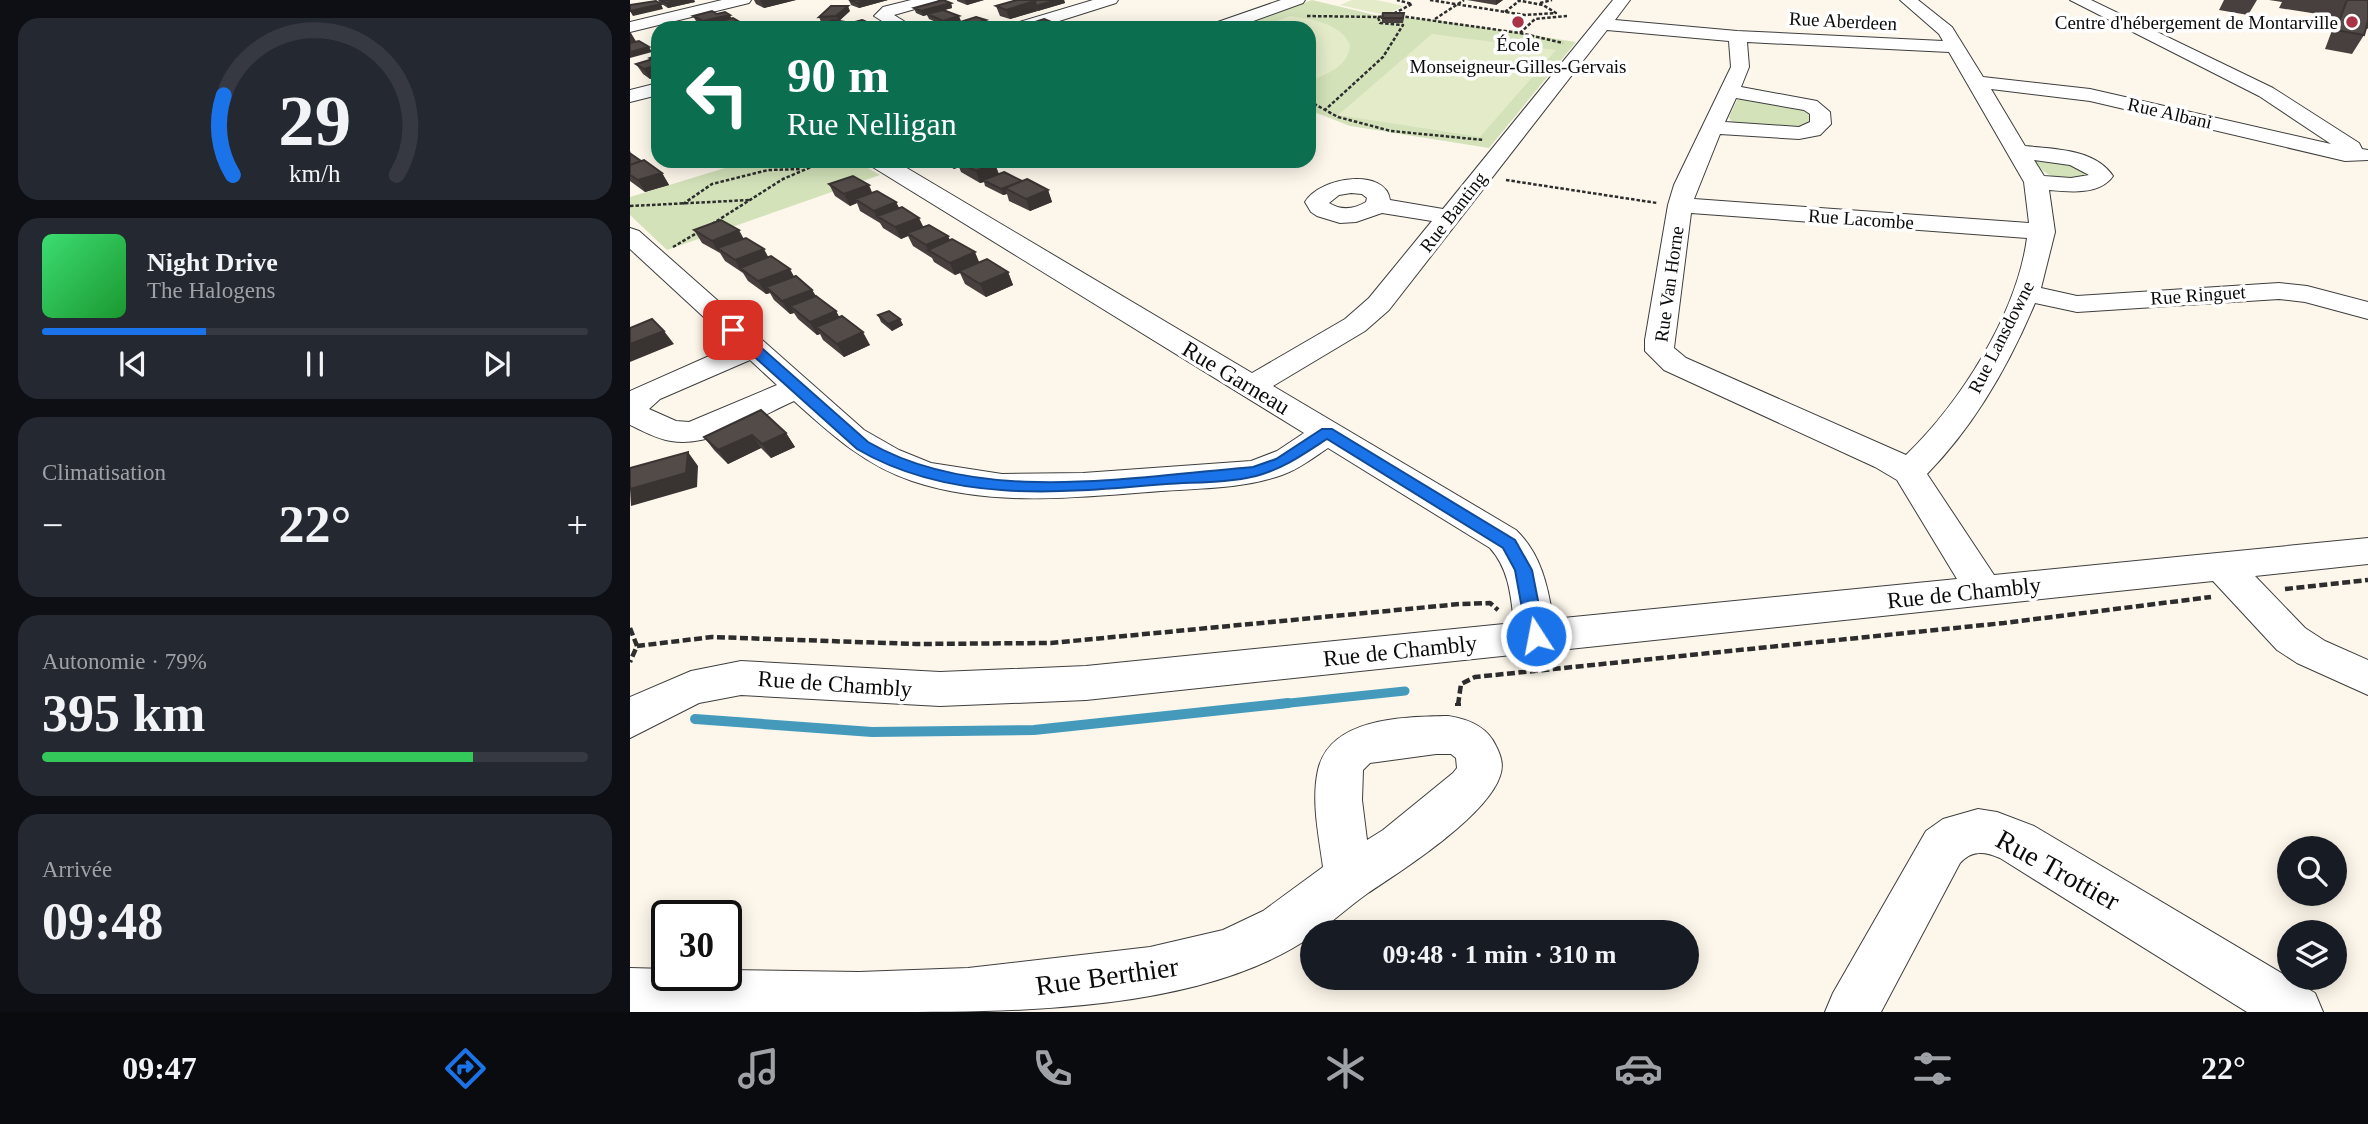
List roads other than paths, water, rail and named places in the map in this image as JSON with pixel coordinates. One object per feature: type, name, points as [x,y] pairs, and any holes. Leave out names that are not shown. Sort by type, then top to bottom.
[{"type":"street","points":[[669,21],[743,0]]},
{"type":"street","points":[[889,21],[883,15],[930,0]]},
{"type":"street","points":[[1042,21],[1110,0]]},
{"type":"street","name":"Rue Lansdowne","points":[[1908,0],[1943,28],[1956,47],[2036,182],[2043,206],[2043,232],[2027,293],[1965,407],[1926,458],[1909,472]]},
{"type":"street","points":[[2078,0],[2257,87],[2307,117],[2364,157]]},
{"type":"street","name":"Rue Banting","points":[[1251,386],[1345,331],[1372,311],[1603,24],[1616,1]]},
{"type":"street","points":[[1247,21],[1300,8]]},
{"type":"street","name":"Rue Aberdeen","points":[[1603,24],[1738,36],[1956,47]]},
{"type":"street","points":[[630,27],[651,25]]},
{"type":"street","name":"Rue Van Horne","points":[[1738,36],[1741,64],[1686,185],[1672,204],[1659,340],[1662,354],[1675,364],[1887,459],[1909,472]]},
{"type":"street","name":"Rue Albani","points":[[1977,82],[2090,95],[2364,157]]},
{"type":"street","points":[[630,96],[651,91]]},
{"type":"street","points":[[1713,127],[1798,133],[1813,131],[1820,126],[1820,111],[1810,105],[1729,91]]},
{"type":"street","points":[[2307,117],[2357,125]]},
{"type":"street","points":[[2019,152],[2076,160],[2093,167],[2102,176],[2093,182],[2036,182]]},
{"type":"street","name":"Rue Garneau","points":[[891,168],[1510,544],[1524,570],[1536,636]]},
{"type":"street","name":"Rue Lacombe","points":[[1672,204],[2043,232]]},
{"type":"street","points":[[1378,205],[1449,218]]},
{"type":"street","points":[[630,236],[642,263],[753,348],[853,438],[887,459],[933,475],[1014,486],[1070,487],[1254,472],[1281,463],[1327,433]]},
{"type":"street","name":"Rue Ringuet","points":[[2027,293],[2077,304],[2279,291],[2317,296],[2368,311]]},
{"type":"street","points":[[753,348],[649,392],[635,403],[632,414],[671,431],[689,432],[710,426],[797,387]]},
{"type":"street","points":[[1909,472],[1984,591]]},
{"type":"street","name":"Rue de Chambly","points":[[630,720],[683,691],[714,682],[743,678],[940,690],[1086,683],[1984,591],[2216,582],[2368,551]]},
{"type":"street","points":[[2216,582],[2311,652],[2368,678]]},
{"type":"street","name":"Rue Trottier","points":[[1852,1012],[1943,848],[1955,835],[1973,830],[1995,832],[2017,842],[2296,1012]]},
{"type":"street","name":"Rue Berthier","points":[[646,1001],[859,999],[965,1003],[1150,973],[1206,962],[1232,953],[1281,929],[1349,878]]},
{"type":"waterway","points":[[1271,705],[1405,691]]},
{"type":"waterway","points":[[695,719],[872,732],[1034,730],[1288,703]]},
{"type":"place","name":"École Monseigneur-Gilles-Gervais","points":[[1518,22]]},
{"type":"place","name":"Centre d'hébergement de Montarville","points":[[2352,22]]}]
